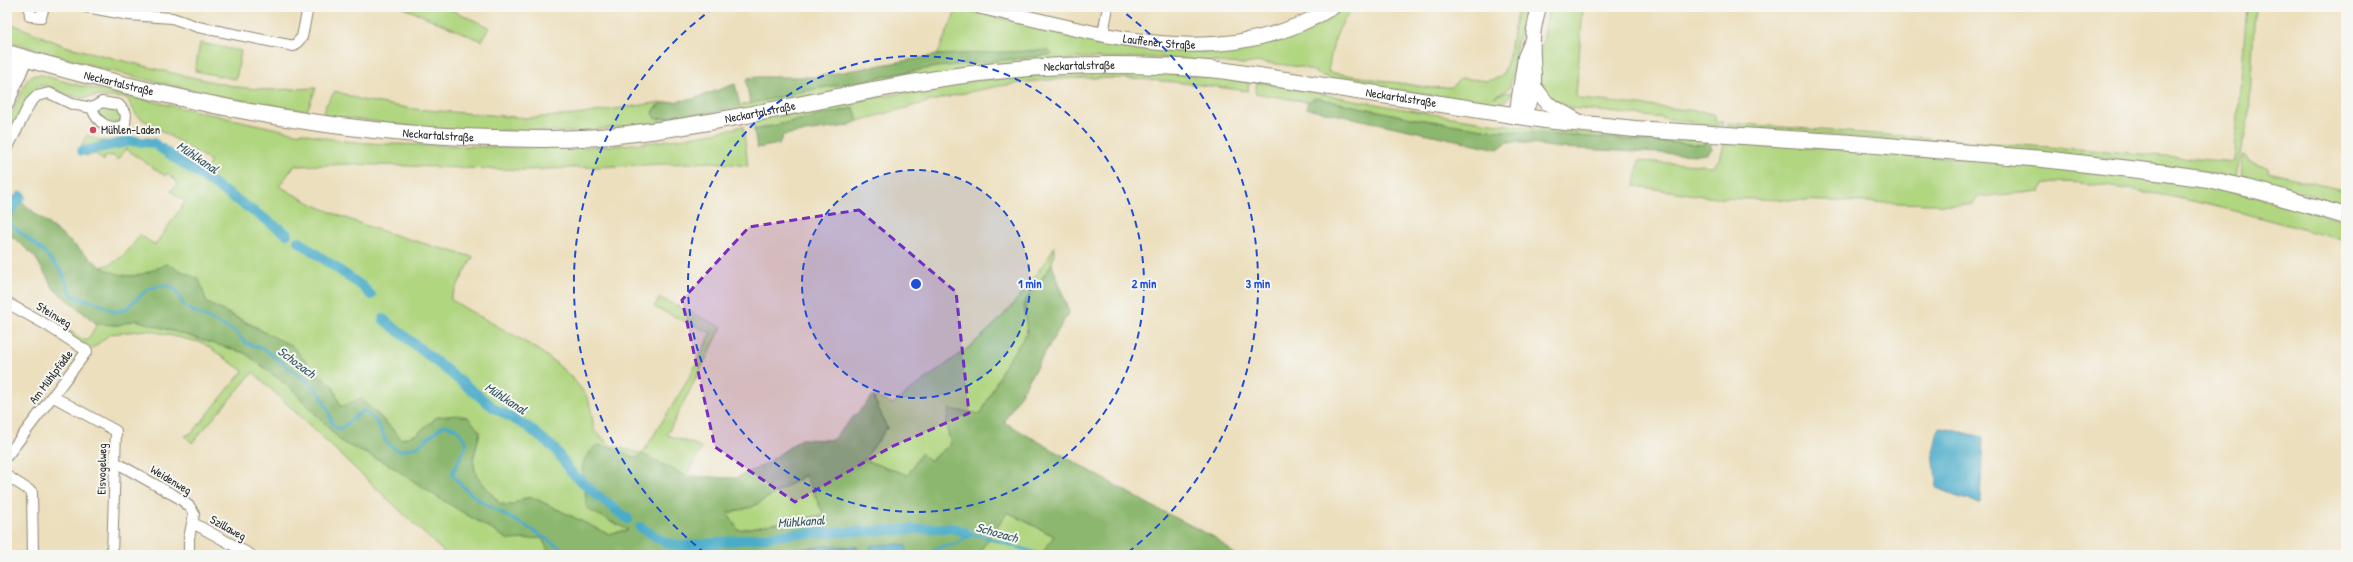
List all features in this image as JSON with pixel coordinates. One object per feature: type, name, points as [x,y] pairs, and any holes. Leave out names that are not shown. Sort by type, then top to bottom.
[{"type":"main road","name":"Neckartalstraße","points":[[7,53],[186,98],[317,122],[437,136],[530,139],[605,137],[687,127],[906,85],[1007,70],[1114,64],[1173,66],[1267,77],[1516,117],[2043,159],[2165,173],[2235,186],[2346,216]]},
{"type":"street","points":[[29,7],[30,16],[41,17],[44,7]]},
{"type":"street","points":[[86,7],[129,15],[172,18],[198,27],[294,46],[302,37],[308,7]]},
{"type":"street","points":[[172,18],[174,7]]},
{"type":"street","name":"Lauffener Straße","points":[[981,7],[1153,43],[1203,46],[1242,42],[1287,30],[1318,17],[1334,7]]},
{"type":"street","points":[[1103,33],[1108,7]]},
{"type":"street","points":[[1516,117],[1525,57],[1532,41],[1539,7]]},
{"type":"street","points":[[1516,117],[1529,105],[1534,86],[1532,41]]},
{"type":"street","points":[[7,69],[15,61],[25,58]]},
{"type":"street","points":[[7,103],[25,58]]},
{"type":"street","points":[[1534,86],[1540,96],[1551,106],[1583,123]]},
{"type":"street","points":[[7,148],[30,103],[37,96],[49,93],[72,104],[92,108]]},
{"type":"street","name":"Steinweg","points":[[7,303],[46,324],[87,351]]},
{"type":"street","name":"Am Mühlpfädle","points":[[7,456],[87,351]]},
{"type":"street","name":"Eisvogelweg","points":[[52,396],[116,432],[112,555]]},
{"type":"street","name":"Weidenweg","points":[[115,462],[179,498],[190,507],[194,514],[189,538],[189,555]]},
{"type":"street","points":[[7,476],[32,492],[33,555]]},
{"type":"street","name":"Szillaweg","points":[[193,523],[251,555]]},
{"type":"highlighted area","points":[[859,210],[956,292],[969,413],[891,447],[795,502],[715,447],[682,300],[749,227]]},
{"type":"green space","points":[[402,7],[445,7],[489,27],[482,41]]},
{"type":"green space","points":[[1339,7],[1357,7],[1344,20],[1336,36],[1328,72],[1431,88],[1452,87],[1461,78],[1487,81],[1501,77],[1508,60],[1514,25],[1519,7],[1525,7],[1516,47],[1510,88],[1494,97],[1504,93],[1513,92],[1504,102],[1489,104],[1348,83],[1316,74],[1318,73],[1302,67],[1260,62],[1243,64],[1162,58],[1077,58],[724,115],[575,132],[431,129],[323,115],[326,105],[335,91],[362,100],[414,109],[527,118],[575,115],[663,103],[656,107],[653,113],[657,119],[702,114],[799,92],[936,67],[1052,54],[937,55],[955,13],[960,9],[1140,47],[1203,52],[1256,44]]},
{"type":"green space","points":[[1549,7],[1583,7],[1576,95],[1580,99],[1698,111],[1715,115],[1715,122],[1723,122],[1722,127],[1664,118],[1572,108],[1561,105],[1551,97],[1549,99],[1540,86],[1538,71]]},
{"type":"green space","points":[[2247,7],[2255,7],[2249,116],[2236,177],[2091,156],[1972,147],[1973,142],[2234,162]]},
{"type":"green space","points":[[7,22],[65,46],[172,73],[237,87],[270,90],[316,88],[307,111],[210,95],[103,69],[7,41]]},
{"type":"green space","points":[[200,43],[241,51],[236,79],[195,71]]},
{"type":"green space","points":[[1048,50],[1052,54],[936,67],[799,92],[750,104],[746,81],[748,78],[760,77],[815,77],[937,55]]},
{"type":"green space","points":[[1092,71],[1164,72],[1249,81],[1248,91],[1123,78],[1073,78],[1024,82],[928,102],[858,121],[854,108],[754,130],[753,121],[960,82]]},
{"type":"green space","points":[[34,75],[42,75],[73,84],[300,134],[301,132],[351,142],[552,148],[590,147],[667,140],[743,126],[748,166],[713,162],[523,170],[352,164],[294,166],[279,186],[302,199],[349,220],[398,236],[473,257],[450,299],[467,310],[523,340],[557,364],[572,378],[585,394],[590,407],[594,430],[610,445],[642,454],[637,458],[613,448],[629,530],[608,534],[532,497],[522,499],[512,505],[500,504],[476,475],[473,460],[480,432],[437,417],[417,434],[402,439],[374,410],[341,408],[333,386],[314,370],[257,327],[207,303],[166,264],[134,276],[119,274],[101,267],[114,262],[124,255],[140,235],[155,245],[185,202],[171,191],[178,183],[168,173],[165,176],[126,149],[117,160],[112,155],[105,157],[104,161],[96,154],[86,156],[80,148],[87,135],[104,141],[151,141],[170,151],[203,174],[211,161],[137,116],[127,98],[97,96],[81,98],[65,94],[48,86],[37,86],[7,140],[7,124],[28,78]]},
{"type":"green space","points":[[1257,82],[1399,108],[1505,125],[1541,129],[1705,140],[1705,145],[1490,130],[1411,118],[1316,98],[1308,102],[1255,93]]},
{"type":"green space","points":[[735,84],[740,106],[702,114],[656,119],[653,113],[656,107],[663,103],[693,99]]},
{"type":"green space","points":[[1316,98],[1411,118],[1490,130],[1704,145],[1705,140],[1710,143],[1712,149],[1707,154],[1698,155],[1561,148],[1507,142],[1498,149],[1306,108],[1308,102]]},
{"type":"green space","points":[[110,108],[120,113],[122,119],[118,123],[108,122],[100,117],[98,109]]},
{"type":"green space","points":[[854,108],[858,121],[847,126],[783,135],[779,144],[757,148],[754,130]]},
{"type":"green space","points":[[1727,123],[1968,141],[1967,146],[1728,127]]},
{"type":"green space","points":[[1731,142],[2011,162],[2210,186],[2346,220],[2346,241],[2201,203],[2142,191],[2077,183],[2052,183],[2043,185],[2041,191],[1977,197],[1972,205],[1716,198],[1635,186],[1639,161],[1714,166],[1721,156],[1724,145]]},
{"type":"green space","points":[[2243,155],[2246,156],[2250,162],[2268,167],[2268,172],[2346,191],[2346,206],[2297,191],[2241,179]]},
{"type":"green space","points":[[7,190],[101,267],[119,274],[134,276],[166,264],[199,279],[207,303],[292,346],[314,370],[333,386],[341,407],[360,398],[402,439],[417,434],[437,417],[456,415],[468,417],[480,432],[473,460],[476,475],[500,504],[512,505],[522,499],[532,497],[608,534],[628,530],[587,509],[582,468],[584,460],[596,445],[613,448],[637,458],[642,454],[686,476],[736,478],[764,465],[801,439],[832,440],[873,396],[887,428],[864,460],[908,475],[921,453],[930,461],[951,444],[946,424],[949,409],[981,414],[1003,368],[1027,333],[1024,303],[1052,264],[1069,312],[1004,422],[1150,505],[1214,537],[1236,555],[1041,555],[1054,536],[1008,512],[978,554],[981,555],[858,555],[857,547],[825,546],[752,555],[550,555],[542,538],[509,540],[439,498],[388,464],[343,443],[292,389],[245,353],[136,320],[118,325],[97,324],[54,289],[35,257],[13,237],[7,237]],"holes":[[[805,475],[824,515],[738,530],[728,513],[752,507]]]},
{"type":"green space","points":[[1055,246],[1052,264],[1024,303],[1027,333],[1003,368],[981,414],[946,424],[951,444],[930,461],[921,454],[908,475],[864,460],[887,428],[873,396],[893,404],[973,344],[1008,311],[1038,273]]},
{"type":"green space","points":[[7,297],[87,341],[97,324],[118,325],[136,320],[245,353],[292,389],[343,443],[388,464],[439,498],[509,540],[542,538],[550,555],[447,555],[253,372],[192,443],[185,436],[193,432],[243,371],[203,343],[147,330],[110,334],[92,349],[7,299]]},
{"type":"green space","points":[[660,298],[722,327],[667,435],[702,447],[686,476],[642,454],[688,380],[711,333],[654,307]]},
{"type":"green space","points":[[806,475],[824,515],[738,530],[727,513],[752,507]]},
{"type":"green space","points":[[1007,512],[1054,536],[1041,555],[978,554]]},
{"type":"water","points":[[1939,427],[1983,437],[1980,503],[1960,498],[1937,488],[1933,452]]},
{"type":"water","points":[[900,544],[906,546],[908,555],[869,555],[871,545]]},
{"type":"water","points":[[825,546],[857,547],[858,555],[752,555]]},
{"type":"waterway","name":"Mühlkanal","points":[[82,151],[132,141],[153,143],[287,234]]},
{"type":"waterway","name":"Mühlkanal","points":[[7,215],[21,196]]},
{"type":"waterway","name":"Schozach","points":[[7,221],[43,251],[62,272],[72,296],[95,302],[116,312],[126,309],[148,289],[165,285],[175,289],[185,307],[234,331],[246,343],[264,349],[316,388],[327,407],[333,426],[340,429],[364,410],[376,421],[387,443],[399,451],[417,447],[444,425],[457,429],[467,443],[452,474],[459,483],[485,504],[575,555]]},
{"type":"waterway","name":"Mühlkanal","points":[[298,241],[362,286],[371,295]]},
{"type":"waterway","name":"Mühlkanal","points":[[383,319],[494,408],[528,427],[555,449],[571,472],[598,496],[628,519]]},
{"type":"waterway","name":"Mühlkanal","points":[[640,527],[666,543],[686,546],[792,534],[946,528],[957,529],[968,534]]},
{"type":"waterway","name":"Schozach","points":[[928,555],[939,547],[959,543],[968,534],[981,536],[1043,555]]},
{"type":"place","name":"Mühlen-Laden","points":[[93,130]]}]
